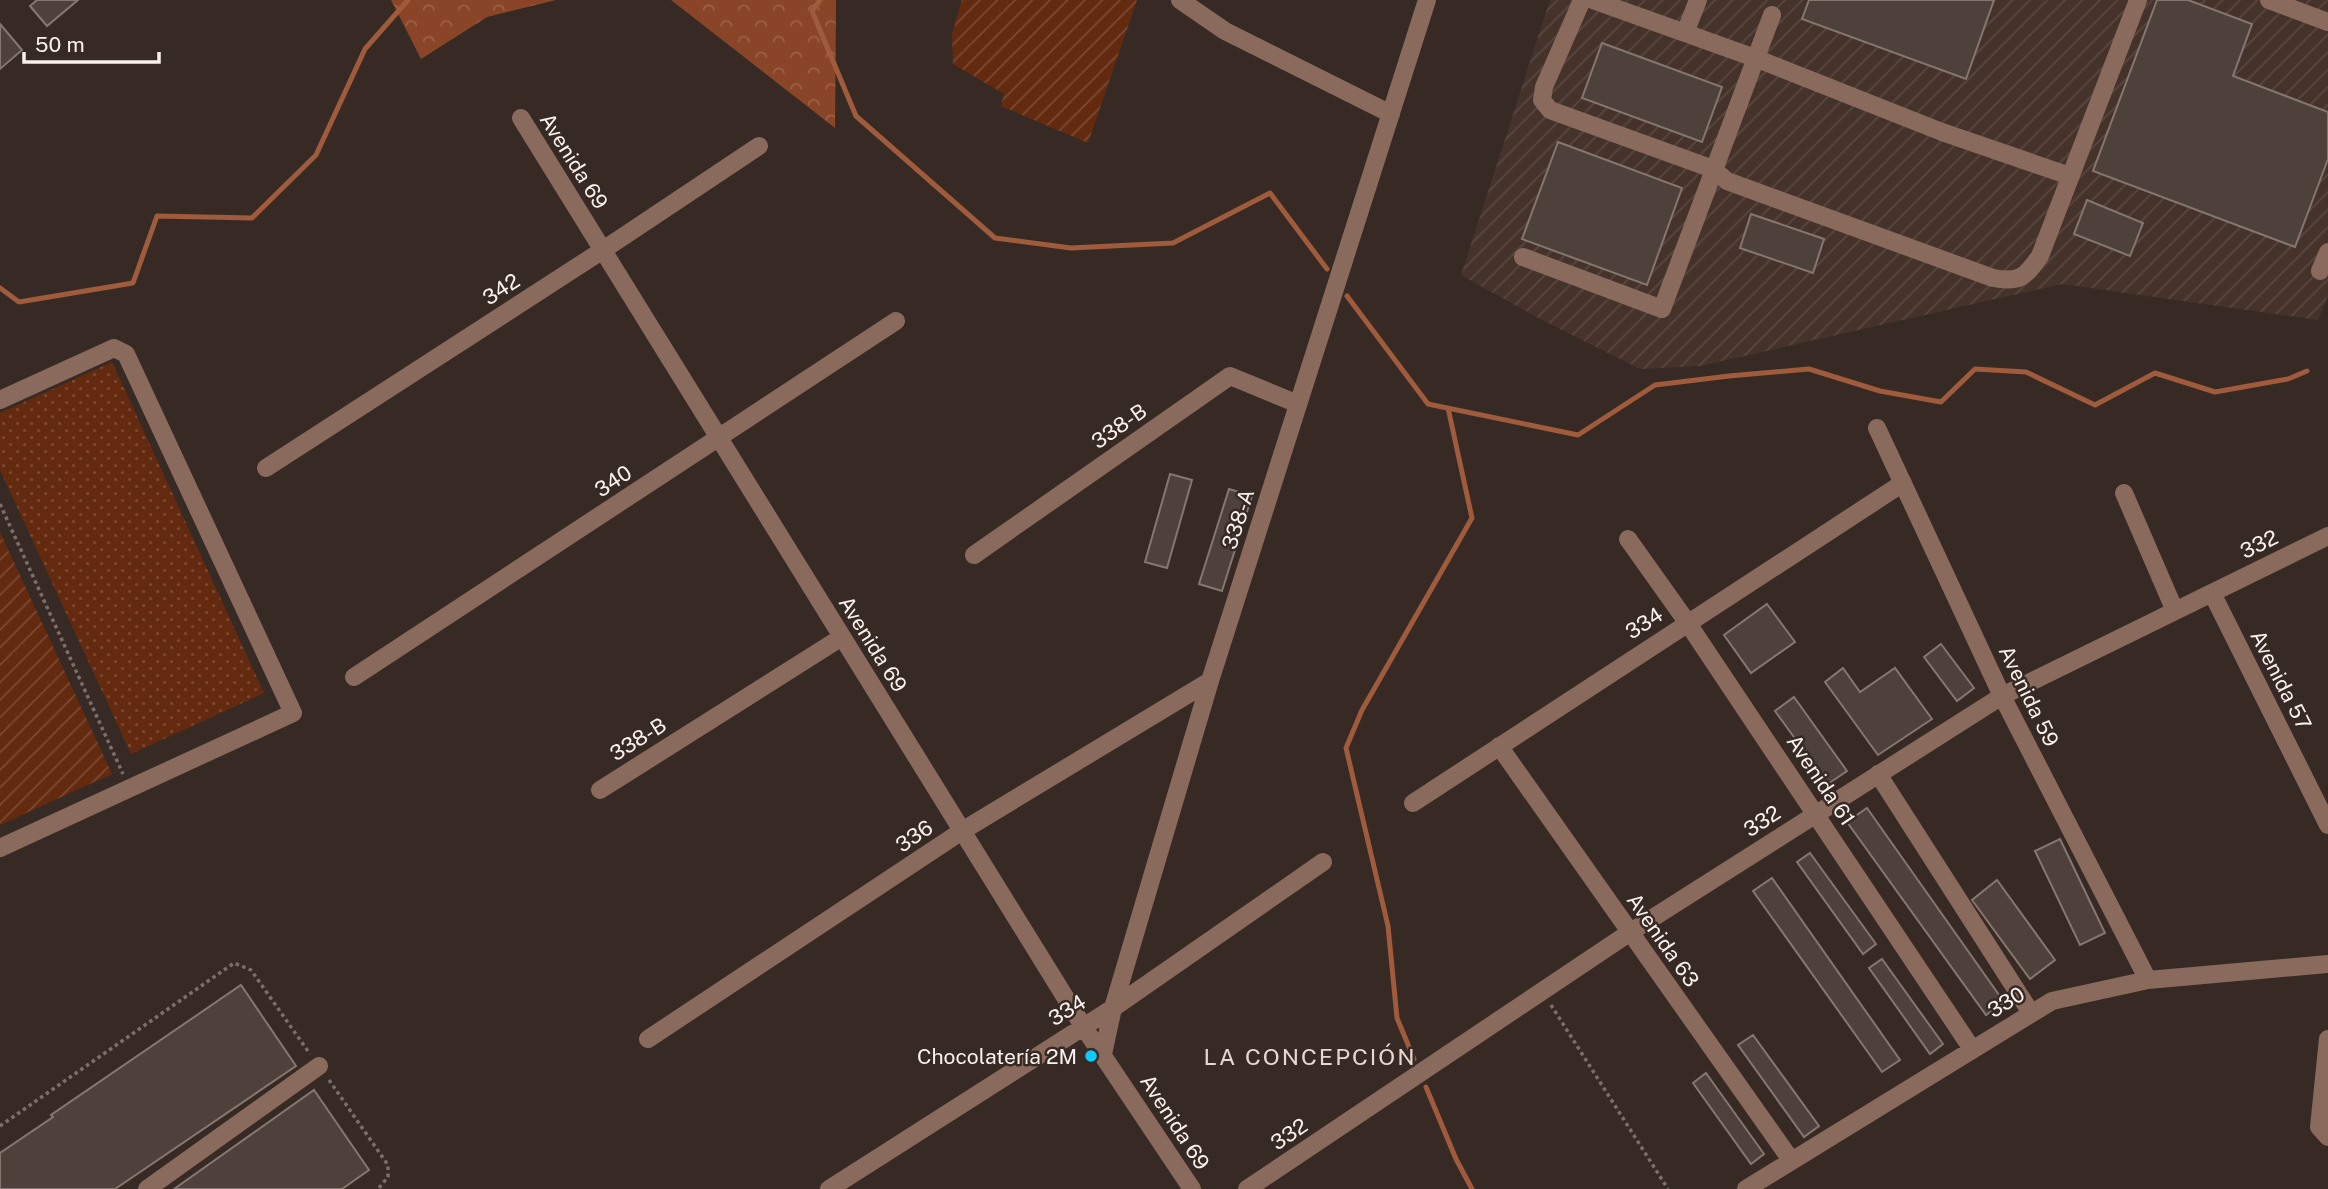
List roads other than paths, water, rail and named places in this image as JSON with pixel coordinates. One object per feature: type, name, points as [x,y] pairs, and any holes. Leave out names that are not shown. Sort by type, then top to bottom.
[{"type":"street","points":[[1180,0],[1225,31],[1391,114]]},
{"type":"street","name":"338-A","points":[[1103,1054],[1113,1008],[1210,681],[1427,0]]},
{"type":"street","points":[[1582,0],[1544,87],[1542,100],[1550,110],[1713,169],[1727,181],[1993,278],[2009,281],[2026,275],[2040,256],[2138,0]]},
{"type":"street","points":[[1593,0],[1755,58],[1941,132],[2070,176]]},
{"type":"street","points":[[1685,33],[1698,0]]},
{"type":"street","points":[[2269,0],[2328,22]]},
{"type":"street","points":[[1524,257],[1662,309],[1772,15]]},
{"type":"street","name":"Avenida 69","points":[[521,118],[1083,1026],[1192,1189]]},
{"type":"street","name":"342","points":[[266,468],[759,146]]},
{"type":"street","points":[[2320,271],[2328,252]]},
{"type":"street","name":"340","points":[[354,677],[896,321]]},
{"type":"street","points":[[0,401],[114,348],[126,355],[293,713],[0,848]]},
{"type":"street","name":"338-B","points":[[974,555],[1230,376],[1298,404]]},
{"type":"street","name":"Avenida 59","points":[[1877,428],[2002,696],[2148,980]]},
{"type":"street","name":"334","points":[[1413,803],[1903,483]]},
{"type":"street","points":[[2124,493],[2175,611]]},
{"type":"street","name":"332","points":[[1247,1189],[1629,933],[2002,696],[2328,536]]},
{"type":"street","name":"Avenida 61","points":[[1628,538],[1972,1049]]},
{"type":"street","name":"Avenida 57","points":[[2212,593],[2328,825]]},
{"type":"street","name":"338-B","points":[[600,790],[842,638]]},
{"type":"street","name":"336","points":[[649,1039],[962,831],[1210,681]]},
{"type":"street","name":"Avenida 63","points":[[1499,746],[1791,1160]]},
{"type":"street","points":[[1878,774],[2031,1013]]},
{"type":"street","name":"334","points":[[829,1189],[1113,1008],[1324,862]]},
{"type":"street","name":"330","points":[[1746,1189],[2052,1001],[2148,980],[2328,964]]},
{"type":"street","points":[[2328,1039],[2319,1127],[2328,1138]]},
{"type":"street","points":[[147,1189],[319,1066]]},
{"type":"waterway","points":[[0,288],[19,302],[133,283],[157,216],[252,218],[316,155],[365,49],[408,0]]},
{"type":"waterway","points":[[820,0],[812,11],[856,116],[995,238],[1071,248],[1173,243],[1270,193],[1327,269]]},
{"type":"waterway","points":[[1347,296],[1428,404],[1578,435],[1655,385],[1729,376],[1809,369],[1880,391],[1941,402],[1975,369],[2026,372],[2095,405],[2155,373],[2215,392],[2288,379],[2307,371]]},
{"type":"waterway","points":[[1414,1059],[1397,1018],[1388,926],[1346,748],[1362,710],[1472,518],[1448,408]]},
{"type":"waterway","points":[[1426,1087],[1456,1159],[1472,1189]]},
{"type":"place","name":"Chocolatería 2M","points":[[1091,1056]]},
{"type":"district","name":"LA CONCEPCIÓN","points":[[1310,1056]]}]
